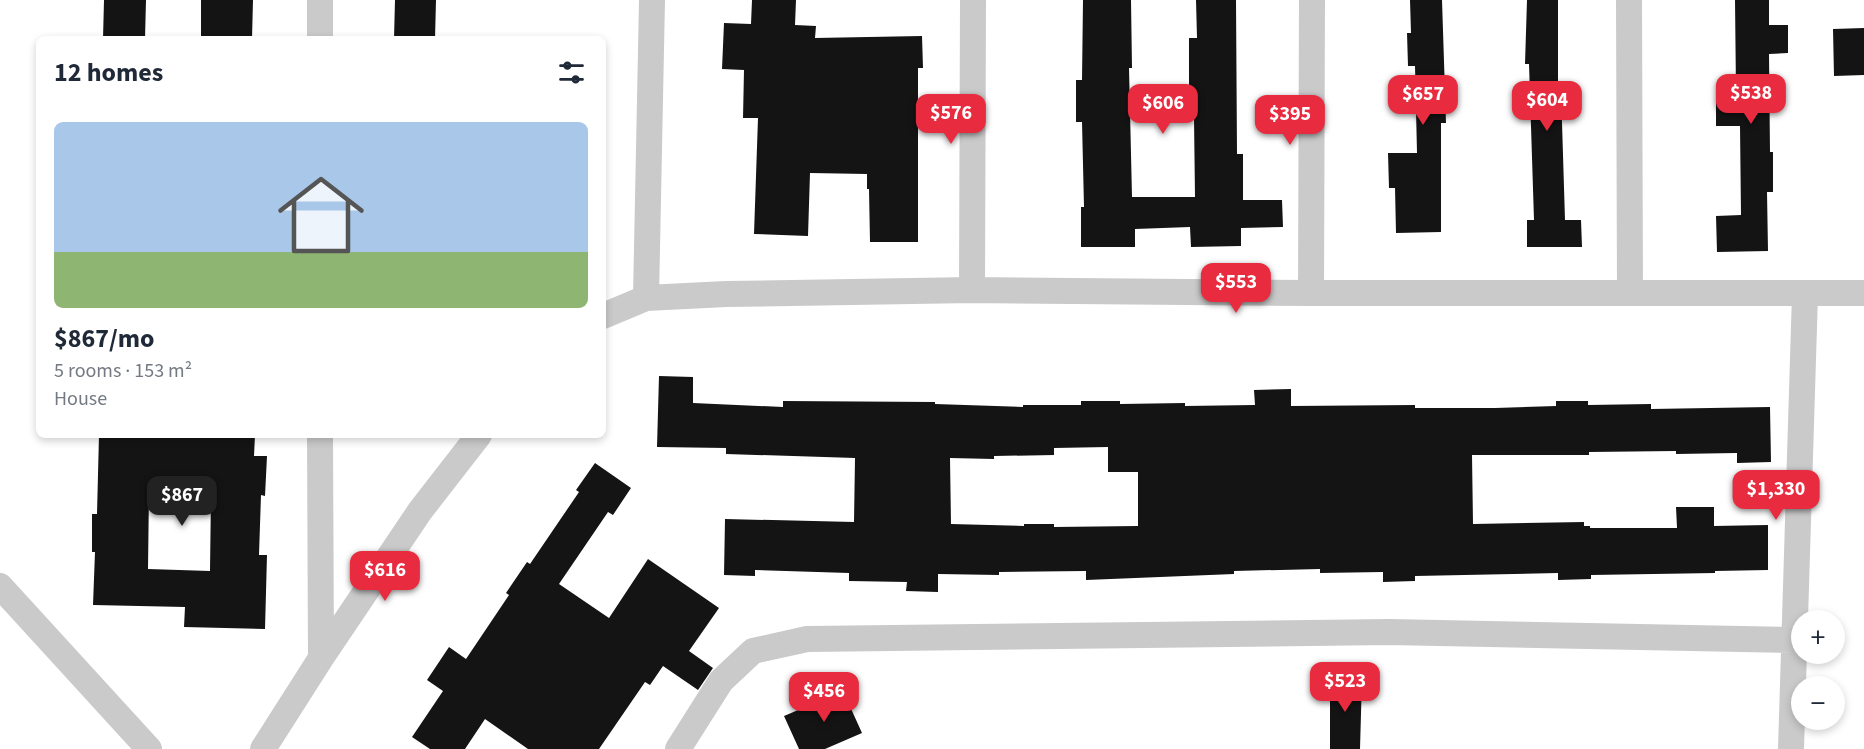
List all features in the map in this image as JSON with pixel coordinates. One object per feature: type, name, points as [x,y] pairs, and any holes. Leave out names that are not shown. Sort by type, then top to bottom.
[{"type":"street","points":[[320,0],[320,36]]},
{"type":"street","points":[[646,298],[652,0]]},
{"type":"street","points":[[972,290],[974,0]]},
{"type":"street","points":[[1311,293],[1312,0]]},
{"type":"street","points":[[1629,0],[1630,292]]},
{"type":"street","points":[[606,314],[646,298],[972,290],[1311,293],[1864,293]]},
{"type":"street","points":[[1794,610],[1805,294]]},
{"type":"street","points":[[320,438],[321,658]]},
{"type":"street","points":[[263,749],[420,511],[477,438]]},
{"type":"street","points":[[0,586],[149,749]]},
{"type":"street","points":[[678,749],[721,681],[753,651],[807,639],[1389,633],[1791,640]]},
{"type":"street","points":[[1791,749],[1793,664]]},
{"type":"building","points":[[104,0],[146,0],[145,36],[103,36]]},
{"type":"building","points":[[201,0],[253,0],[252,36],[201,36]]},
{"type":"building","points":[[395,0],[436,0],[435,36],[394,36]]},
{"type":"building","points":[[752,0],[796,0],[795,25],[816,26],[815,38],[922,36],[923,68],[918,68],[918,242],[870,242],[867,174],[810,173],[808,236],[754,234],[758,118],[743,118],[744,70],[722,69],[724,23],[751,24]]},
{"type":"building","points":[[1083,0],[1131,0],[1132,68],[1129,68],[1132,197],[1195,197],[1194,118],[1188,118],[1188,90],[1189,38],[1197,38],[1196,0],[1236,0],[1237,154],[1243,154],[1243,200],[1282,200],[1283,227],[1241,228],[1241,246],[1191,247],[1190,227],[1135,229],[1135,247],[1081,247],[1081,207],[1084,207],[1082,122],[1076,122],[1076,80],[1082,80]]},
{"type":"building","points":[[1410,0],[1442,0],[1446,123],[1441,123],[1441,232],[1396,233],[1395,188],[1389,188],[1388,153],[1417,153],[1415,66],[1408,66],[1407,33],[1411,33]]},
{"type":"building","points":[[1527,0],[1558,0],[1558,90],[1561,90],[1565,220],[1581,220],[1582,247],[1527,247],[1527,220],[1534,220],[1529,64],[1525,64]]},
{"type":"building","points":[[1735,0],[1769,0],[1769,25],[1788,25],[1788,53],[1769,54],[1770,152],[1773,152],[1773,192],[1767,192],[1768,251],[1717,252],[1716,216],[1741,215],[1740,126],[1716,126],[1716,92],[1736,92]]},
{"type":"building","points":[[1864,28],[1864,75],[1834,76],[1833,29]]},
{"type":"building","points":[[659,376],[693,377],[693,403],[783,407],[783,401],[935,402],[935,404],[1023,407],[1023,405],[1081,405],[1081,401],[1120,401],[1120,404],[1185,403],[1185,406],[1255,405],[1254,390],[1291,389],[1291,406],[1415,405],[1415,408],[1495,408],[1556,406],[1556,401],[1588,401],[1588,405],[1651,404],[1651,409],[1770,407],[1771,462],[1737,463],[1737,453],[1676,454],[1676,451],[1589,452],[1589,455],[1472,455],[1473,524],[1584,522],[1584,526],[1590,526],[1590,528],[1677,528],[1676,507],[1714,507],[1714,526],[1768,525],[1768,570],[1591,575],[1591,579],[1558,580],[1558,573],[1415,576],[1415,581],[1383,582],[1383,572],[1320,573],[1320,569],[1234,571],[1234,574],[1086,580],[1086,571],[999,572],[999,575],[938,574],[938,592],[906,591],[907,582],[849,581],[849,573],[755,570],[755,576],[724,575],[725,519],[854,522],[855,458],[726,454],[726,448],[657,447]],"holes":[[[1108,447],[1108,472],[1138,472],[1138,526],[1054,527],[1054,524],[1024,524],[1024,526],[951,524],[950,458],[994,459],[994,456],[1054,455],[1054,448]]]},
{"type":"building","points":[[99,438],[255,438],[254,456],[267,456],[265,496],[261,495],[259,555],[267,555],[265,629],[184,627],[185,607],[93,605],[95,552],[92,552],[92,514],[97,514]],"holes":[[[149,489],[199,491],[199,494],[211,494],[210,571],[148,569]]]},
{"type":"building","points":[[595,463],[631,488],[613,515],[608,512],[559,584],[609,618],[648,559],[719,608],[689,651],[713,668],[698,690],[663,666],[650,685],[645,682],[599,749],[528,749],[485,719],[465,749],[430,749],[412,737],[443,691],[427,680],[449,647],[466,659],[509,595],[506,593],[527,562],[530,564],[579,492],[576,490]]},
{"type":"building","points":[[1330,677],[1362,678],[1360,749],[1330,749]]},
{"type":"building","points":[[843,691],[862,733],[825,749],[799,749],[784,716]]}]
